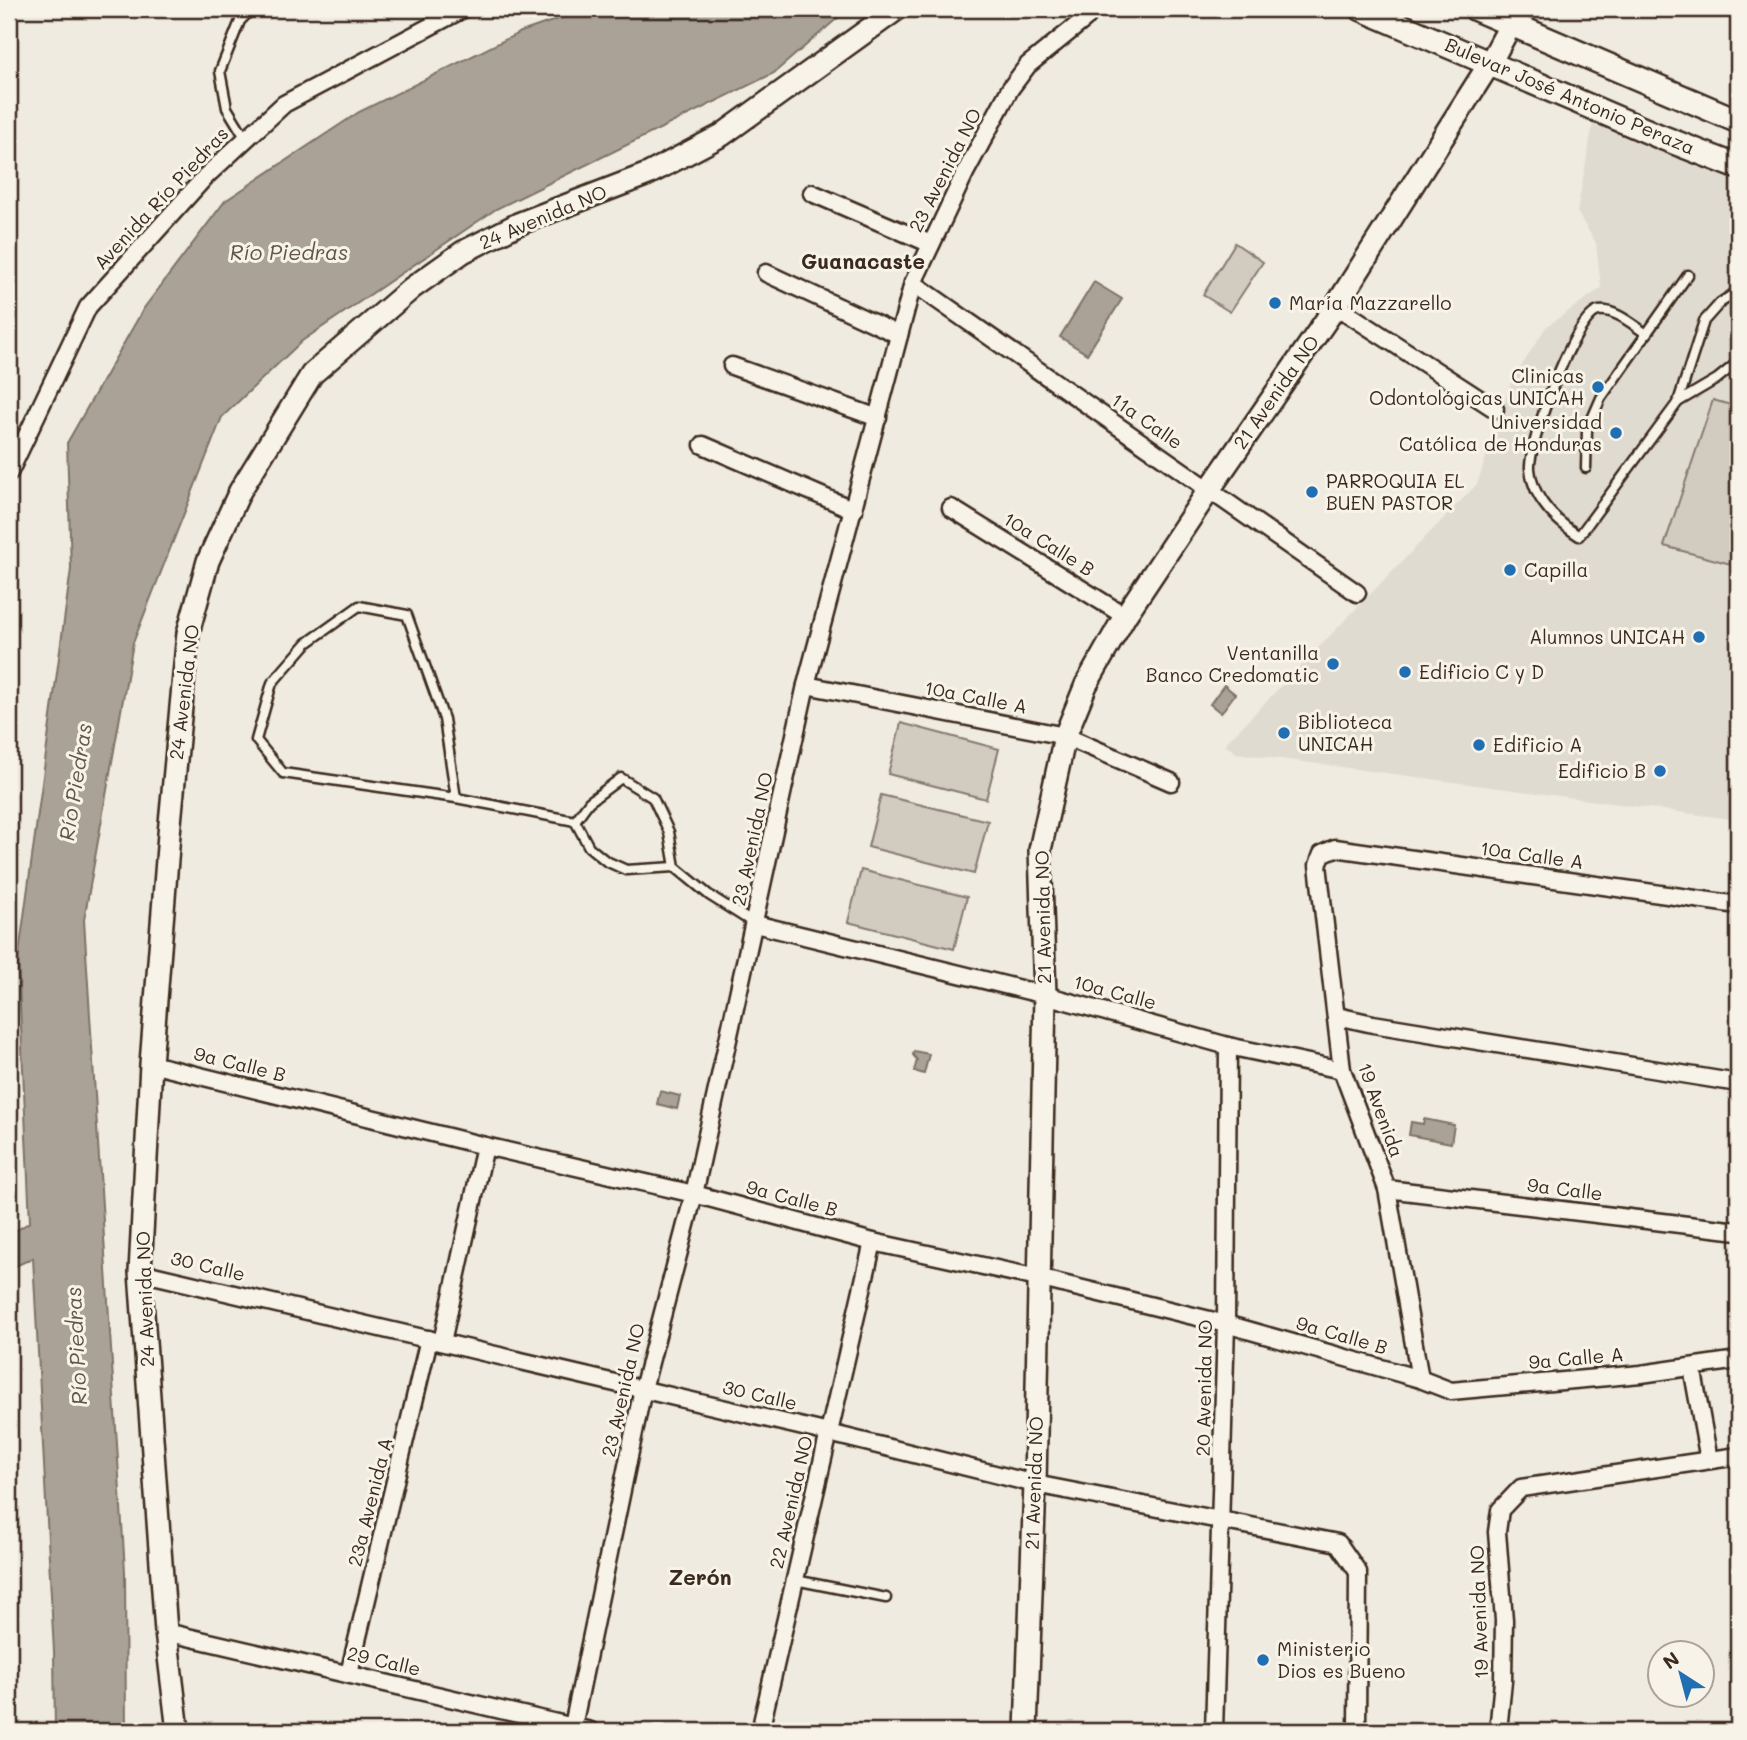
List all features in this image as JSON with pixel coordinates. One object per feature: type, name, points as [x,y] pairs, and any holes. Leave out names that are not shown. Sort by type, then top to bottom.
[{"type":"main road","name":"Bulevar José Antonio Peraza","points":[[1362,9],[1733,167]]},
{"type":"main road","points":[[1476,9],[1738,121]]},
{"type":"street","name":"Avenida Río Piedras","points":[[9,473],[88,307],[206,176],[284,104],[463,9]]},
{"type":"street","name":"24 Avenida NO","points":[[178,1731],[166,1632],[140,1272],[151,1064],[188,633],[208,561],[240,491],[312,374],[412,288],[463,252],[518,224],[648,174],[722,135],[897,9]]},
{"type":"street","name":"23 Avenida NO","points":[[573,1729],[643,1389],[694,1194],[806,685],[913,283],[971,162],[1010,89],[1028,65],[1085,19],[1093,9]]},
{"type":"street","name":"21 Avenida NO","points":[[1026,1731],[1035,1484],[1045,995],[1040,850],[1065,736],[1086,685],[1125,616],[1336,306],[1490,63],[1511,24]]},
{"type":"street","points":[[813,193],[931,244]]},
{"type":"street","points":[[766,273],[899,335]]},
{"type":"street","name":"11a Calle","points":[[913,283],[1357,593]]},
{"type":"street","points":[[1336,306],[1495,409]]},
{"type":"street","points":[[732,366],[878,418]]},
{"type":"street","points":[[703,445],[854,510]]},
{"type":"street","name":"10a Calle B","points":[[951,508],[1125,616]]},
{"type":"street","name":"10a Calle A","points":[[806,685],[1065,736],[1171,782]]},
{"type":"street","name":"10a Calle A","points":[[1322,854],[1335,848],[1738,905]]},
{"type":"street","name":"19 Avenida","points":[[1322,854],[1318,865],[1338,1016],[1342,1070],[1387,1189],[1420,1379]]},
{"type":"street","name":"10a Calle","points":[[755,924],[1045,995],[1228,1046],[1342,1070]]},
{"type":"street","points":[[1338,1016],[1738,1083]]},
{"type":"street","name":"20 Avenida NO","points":[[1214,1731],[1226,1324],[1228,1046]]},
{"type":"street","name":"9a Calle B","points":[[151,1064],[694,1194],[873,1242],[1038,1278],[1226,1324],[1420,1379]]},
{"type":"street","name":"23a Avenida A","points":[[349,1674],[411,1422],[436,1341],[485,1146]]},
{"type":"street","name":"9a Calle","points":[[1387,1189],[1738,1231]]},
{"type":"street","name":"22 Avenida NO","points":[[760,1731],[873,1242]]},
{"type":"street","name":"30 Calle","points":[[140,1272],[1035,1484],[1338,1543],[1358,1572],[1357,1731]]},
{"type":"street","name":"9a Calle A","points":[[1420,1379],[1451,1391],[1738,1360]]},
{"type":"street","points":[[1692,1367],[1709,1460],[1738,1456]]},
{"type":"street","name":"19 Avenida NO","points":[[1498,1731],[1503,1681],[1504,1620],[1497,1532],[1500,1510],[1521,1488],[1709,1460]]},
{"type":"street","name":"29 Calle","points":[[166,1632],[590,1731]]},
{"type":"lane","points":[[246,139],[227,108],[220,71],[240,22],[252,9]]},
{"type":"lane","points":[[1587,468],[1587,430],[1601,398],[1689,275]]},
{"type":"lane","points":[[1647,334],[1622,317],[1605,311],[1594,312],[1586,320],[1559,368],[1532,450],[1530,468],[1534,485],[1545,507],[1560,524],[1579,536],[1678,402],[1704,321],[1720,303],[1738,291]]},
{"type":"lane","points":[[1678,402],[1717,379],[1738,362]]},
{"type":"lane","points":[[456,798],[444,719],[407,615],[359,606],[307,643],[272,683],[256,740],[283,773],[456,798],[575,821]]},
{"type":"lane","points":[[575,821],[589,802],[621,778],[653,798],[670,832],[675,867],[709,895],[755,924]]},
{"type":"lane","points":[[575,821],[589,847],[606,861],[626,870],[675,867]]},
{"type":"lane","points":[[795,1580],[886,1598]]},
{"type":"shaded area","name":"Universidad Católica de Honduras","points":[[1594,118],[1738,183],[1738,820],[1236,753],[1225,744],[1477,484],[1511,383],[1546,327],[1601,288],[1596,243],[1577,212]]},
{"type":"shaded area","points":[[1235,243],[1263,262],[1230,312],[1203,295]]},
{"type":"shaded area","points":[[1713,400],[1738,407],[1738,566],[1664,546]]},
{"type":"shaded area","points":[[901,723],[999,749],[986,799],[888,774]]},
{"type":"shaded area","points":[[881,795],[988,821],[974,874],[868,847]]},
{"type":"shaded area","points":[[861,870],[967,897],[954,949],[848,922]]},
{"type":"water","name":"Río Piedras","points":[[587,9],[848,9],[774,73],[496,209],[302,341],[222,417],[133,643],[84,920],[125,1571],[126,1731],[55,1731],[54,1652],[33,1258],[9,1269],[9,1235],[30,1222],[18,961],[71,569],[67,443],[144,308],[225,201],[359,112],[521,32]]},
{"type":"water","points":[[1094,282],[1122,299],[1087,354],[1060,337]]},
{"type":"water","points":[[1224,685],[1235,694],[1221,713],[1210,704]]},
{"type":"water","points":[[914,1051],[929,1054],[924,1074],[914,1071],[917,1060],[913,1055]]},
{"type":"water","points":[[660,1091],[680,1096],[677,1109],[657,1104]]},
{"type":"water","points":[[1424,1119],[1454,1125],[1451,1143],[1409,1135],[1411,1122],[1423,1124]]},
{"type":"place","name":"María Mazzarello","points":[[1275,303]]},
{"type":"place","name":"Clinicas Odontológicas UNICAH","points":[[1598,387]]},
{"type":"place","name":"Universidad Católica de Honduras","points":[[1616,433]]},
{"type":"place","name":"PARROQUIA EL BUEN PASTOR","points":[[1312,492]]},
{"type":"place","name":"Capilla","points":[[1510,570]]},
{"type":"place","name":"Alumnos UNICAH","points":[[1699,637]]},
{"type":"place","name":"Ventanilla Banco Credomatic","points":[[1333,664]]},
{"type":"place","name":"Edificio C y D","points":[[1405,672]]},
{"type":"place","name":"Biblioteca UNICAH","points":[[1284,733]]},
{"type":"place","name":"Edificio A","points":[[1479,745]]},
{"type":"place","name":"Edificio B","points":[[1660,771]]},
{"type":"place","name":"Ministerio Dios es Bueno","points":[[1263,1660]]},
{"type":"district","name":"Guanacaste","points":[[863,262]]},
{"type":"district","name":"Zerón","points":[[700,1578]]}]
